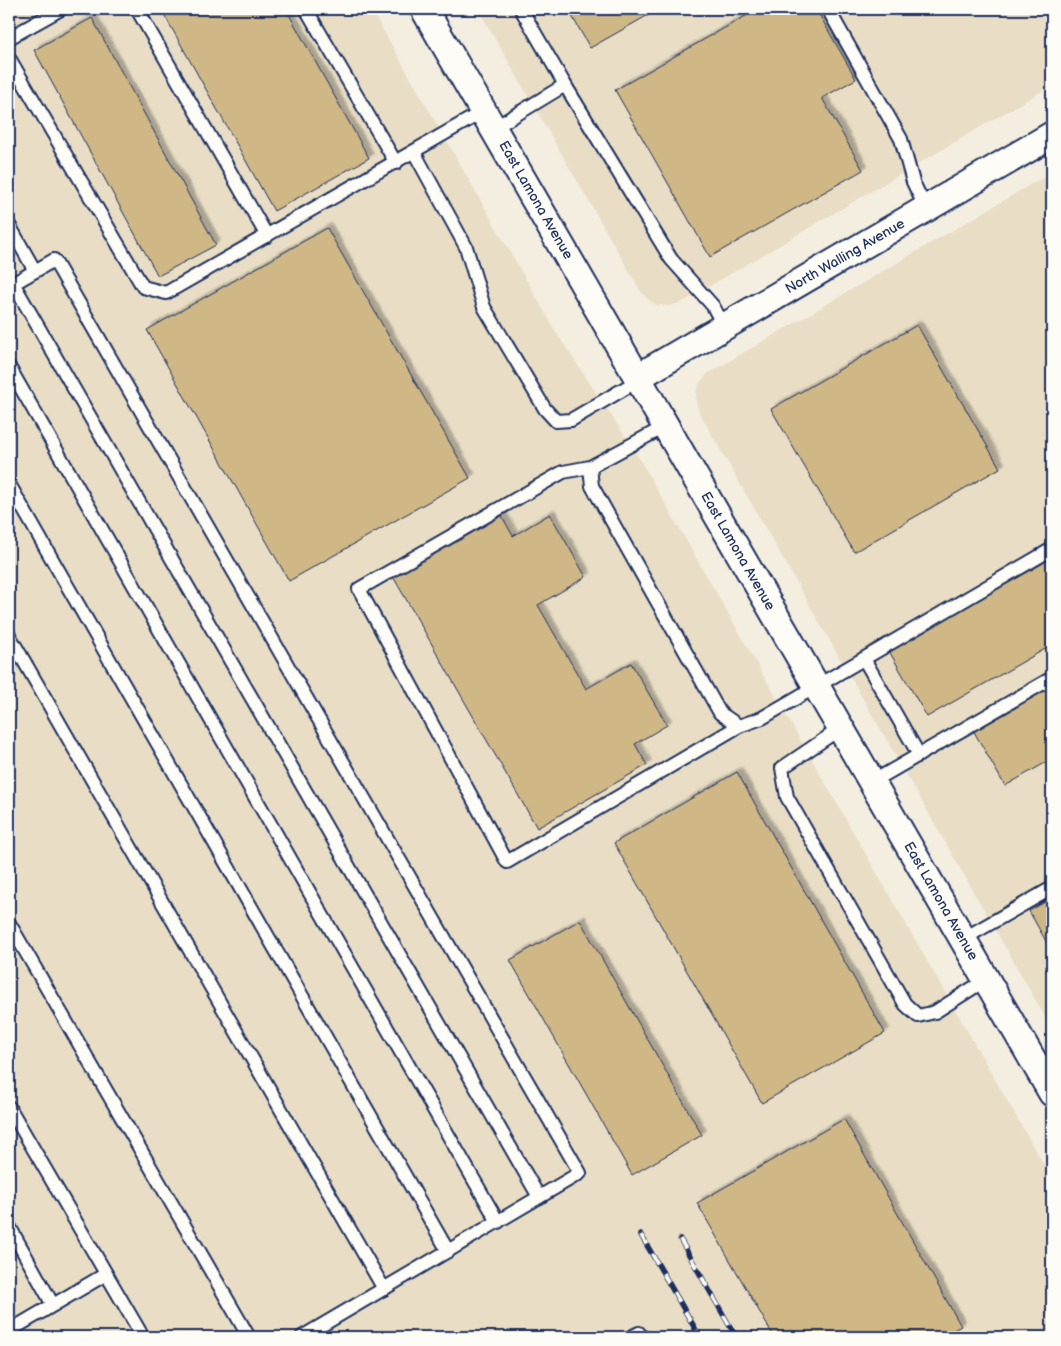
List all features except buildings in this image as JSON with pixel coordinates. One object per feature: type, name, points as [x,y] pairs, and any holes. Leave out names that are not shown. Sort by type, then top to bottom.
[{"type":"street","name":"East Lamona Avenue","points":[[424,9],[963,939],[1051,1087]]},
{"type":"street","name":"North Walling Avenue","points":[[639,378],[1052,135]]},
{"type":"lane","points":[[9,38],[61,9]]},
{"type":"lane","points":[[137,9],[267,236]]},
{"type":"lane","points":[[306,9],[396,163]]},
{"type":"lane","points":[[521,9],[671,259],[713,306],[724,327]]},
{"type":"lane","points":[[828,9],[901,139],[912,182],[926,209]]},
{"type":"lane","points":[[9,58],[143,287],[166,293],[414,152],[565,85]]},
{"type":"lane","points":[[414,152],[466,247],[484,307],[545,409],[556,421],[571,420],[639,378]]},
{"type":"lane","points":[[9,225],[35,270]]},
{"type":"lane","points":[[302,1337],[580,1173],[54,260],[35,270],[11,284],[539,1197]]},
{"type":"lane","points":[[9,367],[498,1222]]},
{"type":"lane","points":[[666,426],[590,467],[563,472],[359,589],[507,862],[739,726],[762,718],[1052,549]]},
{"type":"lane","points":[[590,467],[592,486],[673,631],[720,712],[739,726]]},
{"type":"lane","points":[[9,484],[448,1251]]},
{"type":"lane","points":[[9,635],[384,1289]]},
{"type":"lane","points":[[864,659],[919,755]]},
{"type":"lane","points":[[872,782],[1052,678]]},
{"type":"lane","points":[[841,728],[782,768],[787,797],[905,1004],[918,1016],[935,1012],[987,979]]},
{"type":"lane","points":[[963,939],[1052,888]]},
{"type":"lane","points":[[9,923],[249,1337]]},
{"type":"lane","points":[[9,1106],[143,1337]]},
{"type":"lane","points":[[9,1226],[53,1305]]},
{"type":"lane","points":[[9,1331],[106,1274]]},
{"type":"lane","points":[[631,1337],[639,1333],[642,1337]]},
{"type":"shaded area","points":[[9,9],[371,9],[559,337],[635,451],[1052,1179],[1052,1337],[9,1337]]},
{"type":"shaded area","points":[[478,9],[1052,9],[1052,85],[681,303],[669,306],[657,305],[647,299],[640,290]]},
{"type":"shaded area","points":[[1052,172],[1052,1029],[700,414],[696,403],[696,392],[701,381],[709,373]]},
{"type":"railway","points":[[641,1235],[700,1337]]},
{"type":"railway","points":[[680,1239],[736,1337]]}]
